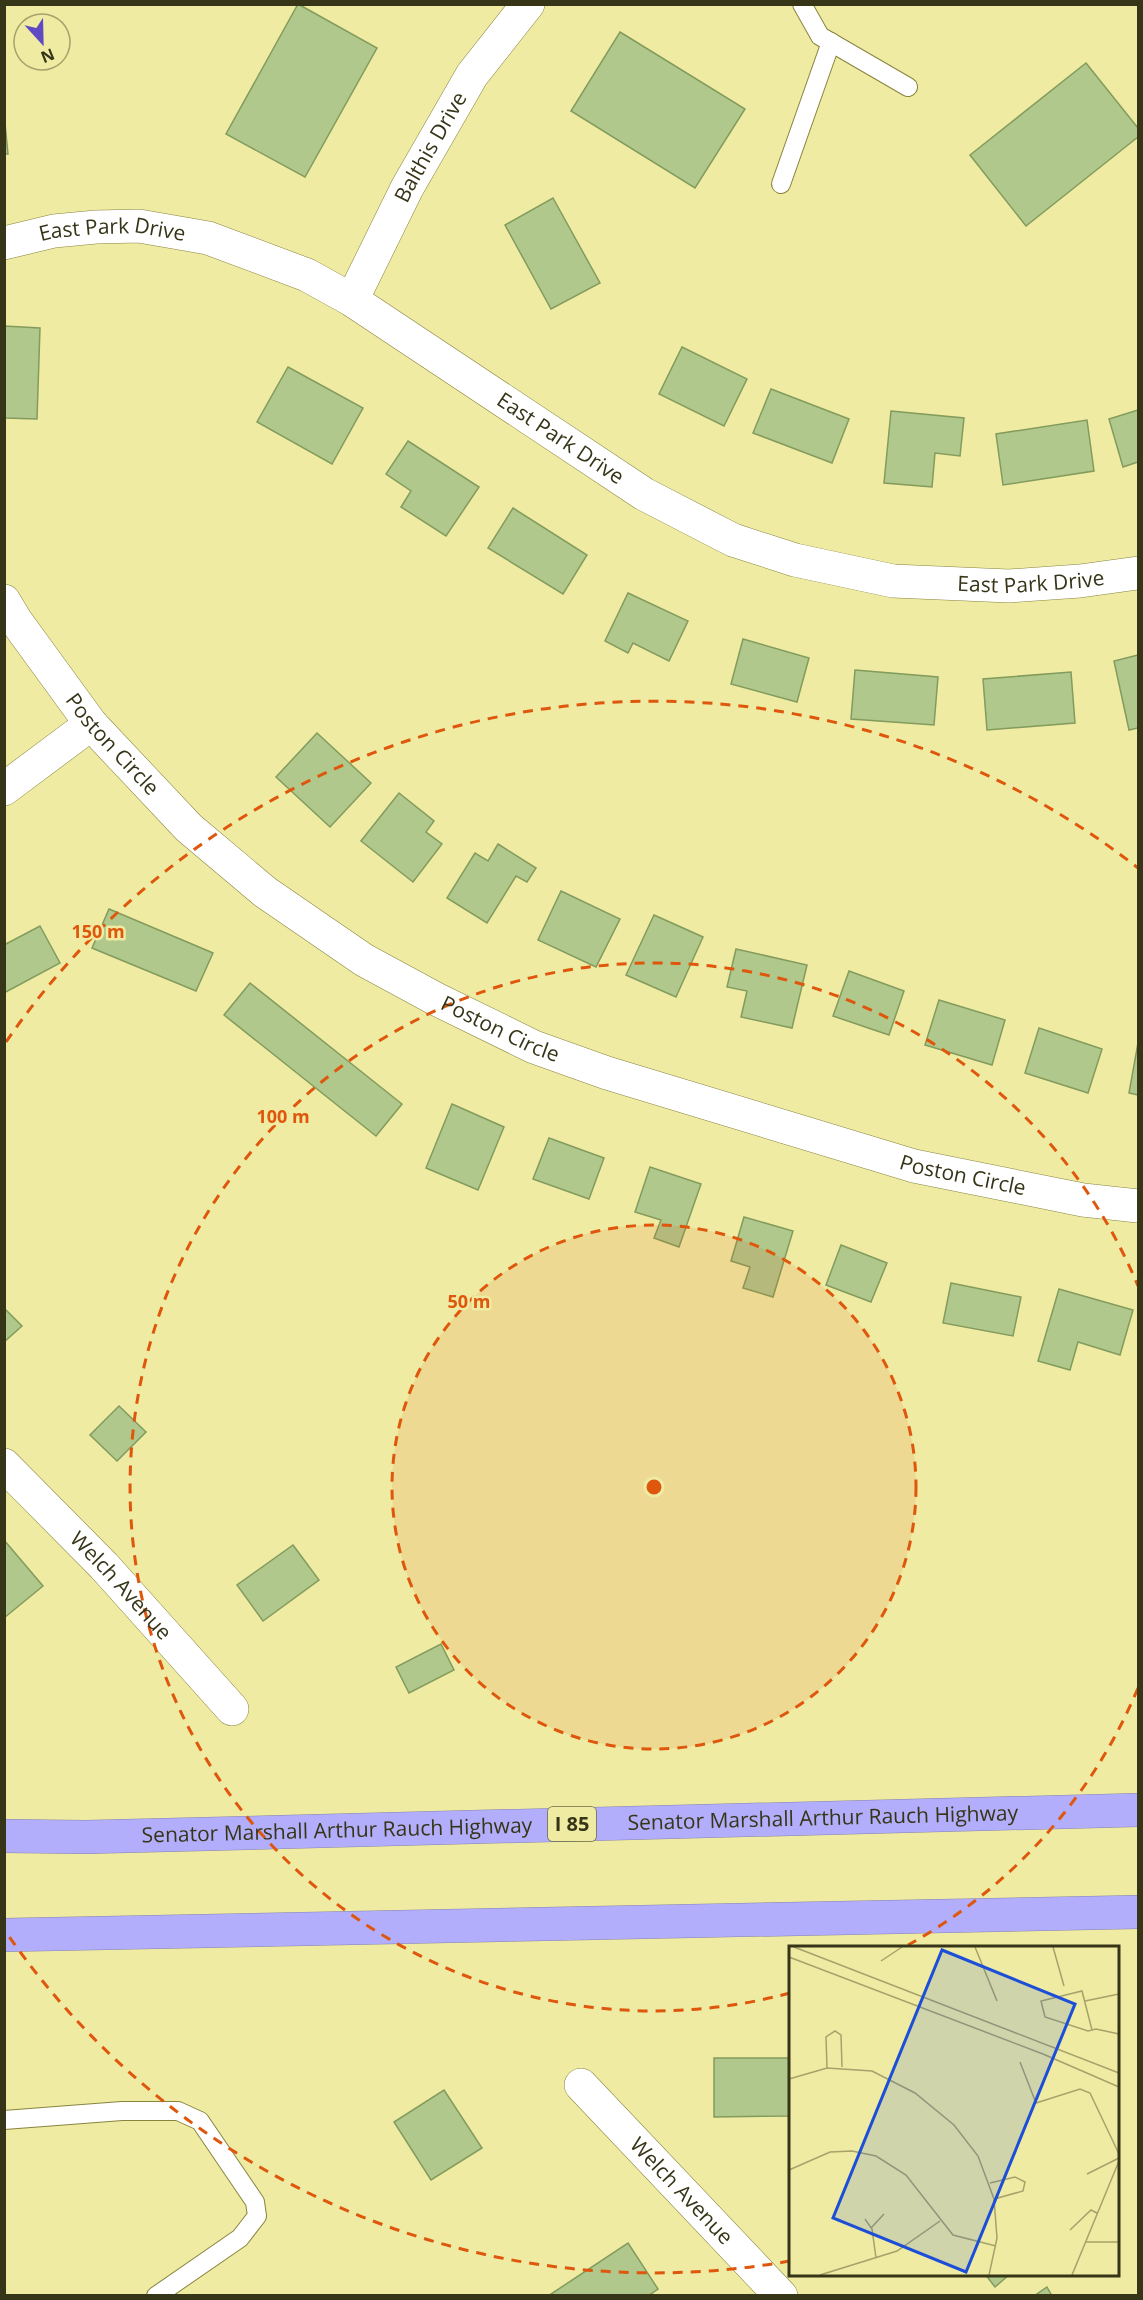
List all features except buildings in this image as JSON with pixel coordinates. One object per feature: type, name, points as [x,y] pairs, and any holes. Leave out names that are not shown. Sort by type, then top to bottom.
[{"type":"highway","name":"Senator Marshall Arthur Rauch Highway","points":[[4,1836],[86,1837],[1138,1810]]},
{"type":"highway","points":[[4,1935],[1138,1912]]},
{"type":"street","name":"Balthis Drive","points":[[352,300],[407,188],[472,75],[528,4]]},
{"type":"street","name":"East Park Drive","points":[[4,243],[54,231],[139,226],[208,238],[308,275],[352,300],[644,494],[734,540],[795,560],[893,582],[1009,586],[1080,581],[1138,573]]},
{"type":"street","name":"Poston Circle","points":[[8,617],[91,724],[189,828],[265,892],[364,960],[436,999],[534,1047],[607,1073],[914,1166],[1083,1200],[1138,1206]]},
{"type":"street","points":[[4,789],[91,724]]},
{"type":"street","name":"Welch Avenue","points":[[4,1465],[104,1566],[232,1709]]},
{"type":"street","name":"Welch Avenue","points":[[581,2085],[781,2295]]},
{"type":"lane","points":[[802,4],[820,36],[908,87]]},
{"type":"lane","points":[[781,184],[831,42]]},
{"type":"lane","points":[[4,2120],[122,2112],[178,2111],[200,2121],[255,2202],[258,2216],[240,2238],[156,2295]]}]
